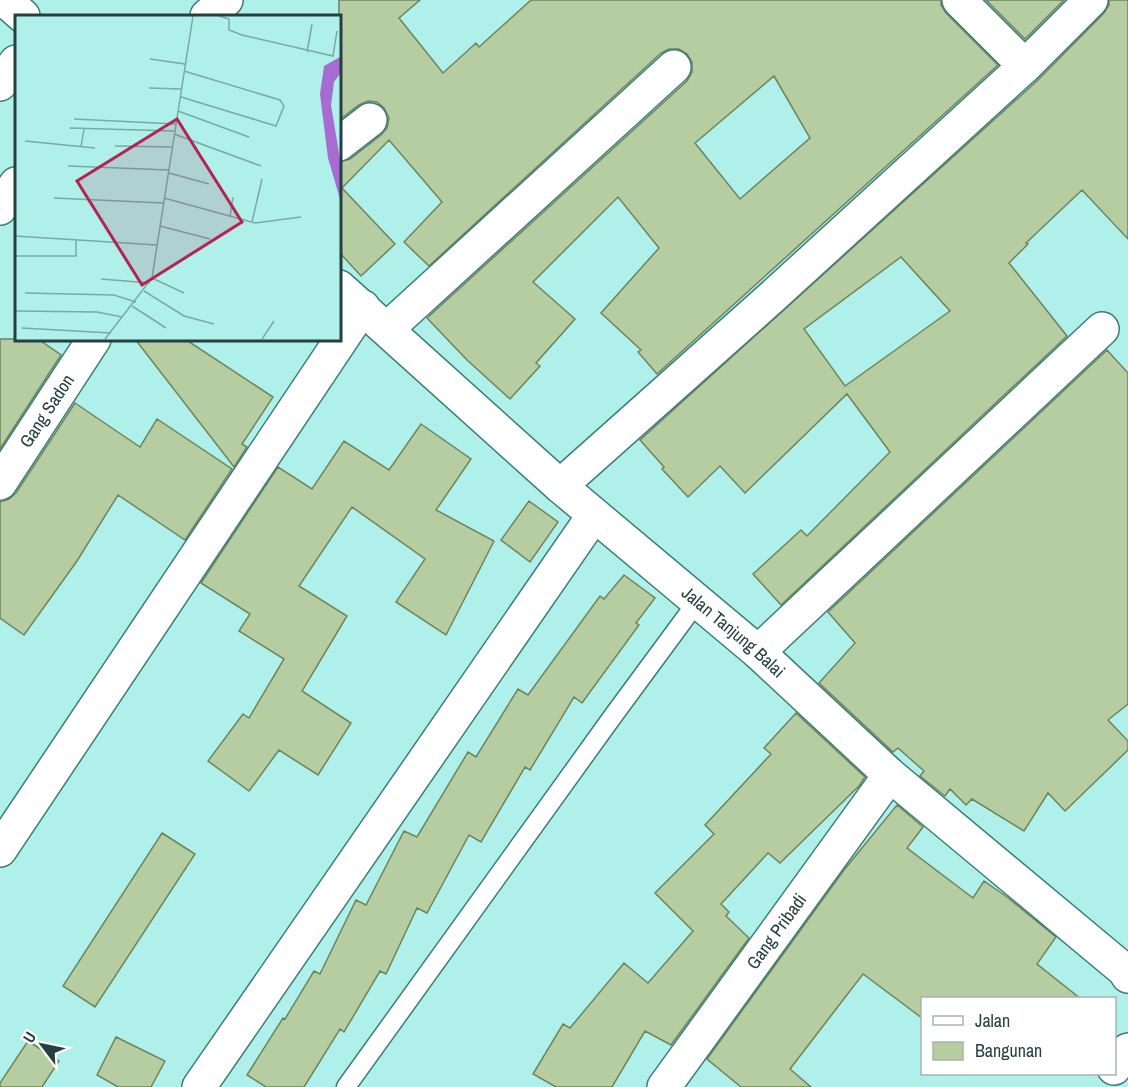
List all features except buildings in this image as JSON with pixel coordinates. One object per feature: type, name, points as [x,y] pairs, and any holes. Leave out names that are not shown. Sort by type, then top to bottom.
[{"type":"street","points":[[5,0],[22,15]]},
{"type":"street","points":[[208,15],[226,0]]},
{"type":"street","points":[[959,0],[1025,66]]},
{"type":"street","points":[[560,486],[772,297],[1025,66],[1091,0]]},
{"type":"street","points":[[0,84],[15,63]]},
{"type":"street","points":[[387,329],[674,67]]},
{"type":"street","points":[[340,143],[370,120]]},
{"type":"street","points":[[0,208],[15,186]]},
{"type":"street","points":[[340,314],[351,297]]},
{"type":"street","name":"Jalan Tanjung Balai","points":[[351,297],[560,486],[758,652],[890,775],[1127,971]]},
{"type":"street","points":[[758,652],[1102,329]]},
{"type":"street","name":"Gang Sadon","points":[[0,483],[93,340]]},
{"type":"street","points":[[0,850],[324,340]]},
{"type":"street","points":[[200,1087],[594,515]]},
{"type":"street","name":"Gang Pribadi","points":[[664,1087],[890,775]]},
{"type":"street","points":[[1116,1065],[1128,1050]]},
{"type":"street","points":[[1100,1087],[1109,1075]]},
{"type":"lane","points":[[346,1087],[697,602]]}]
